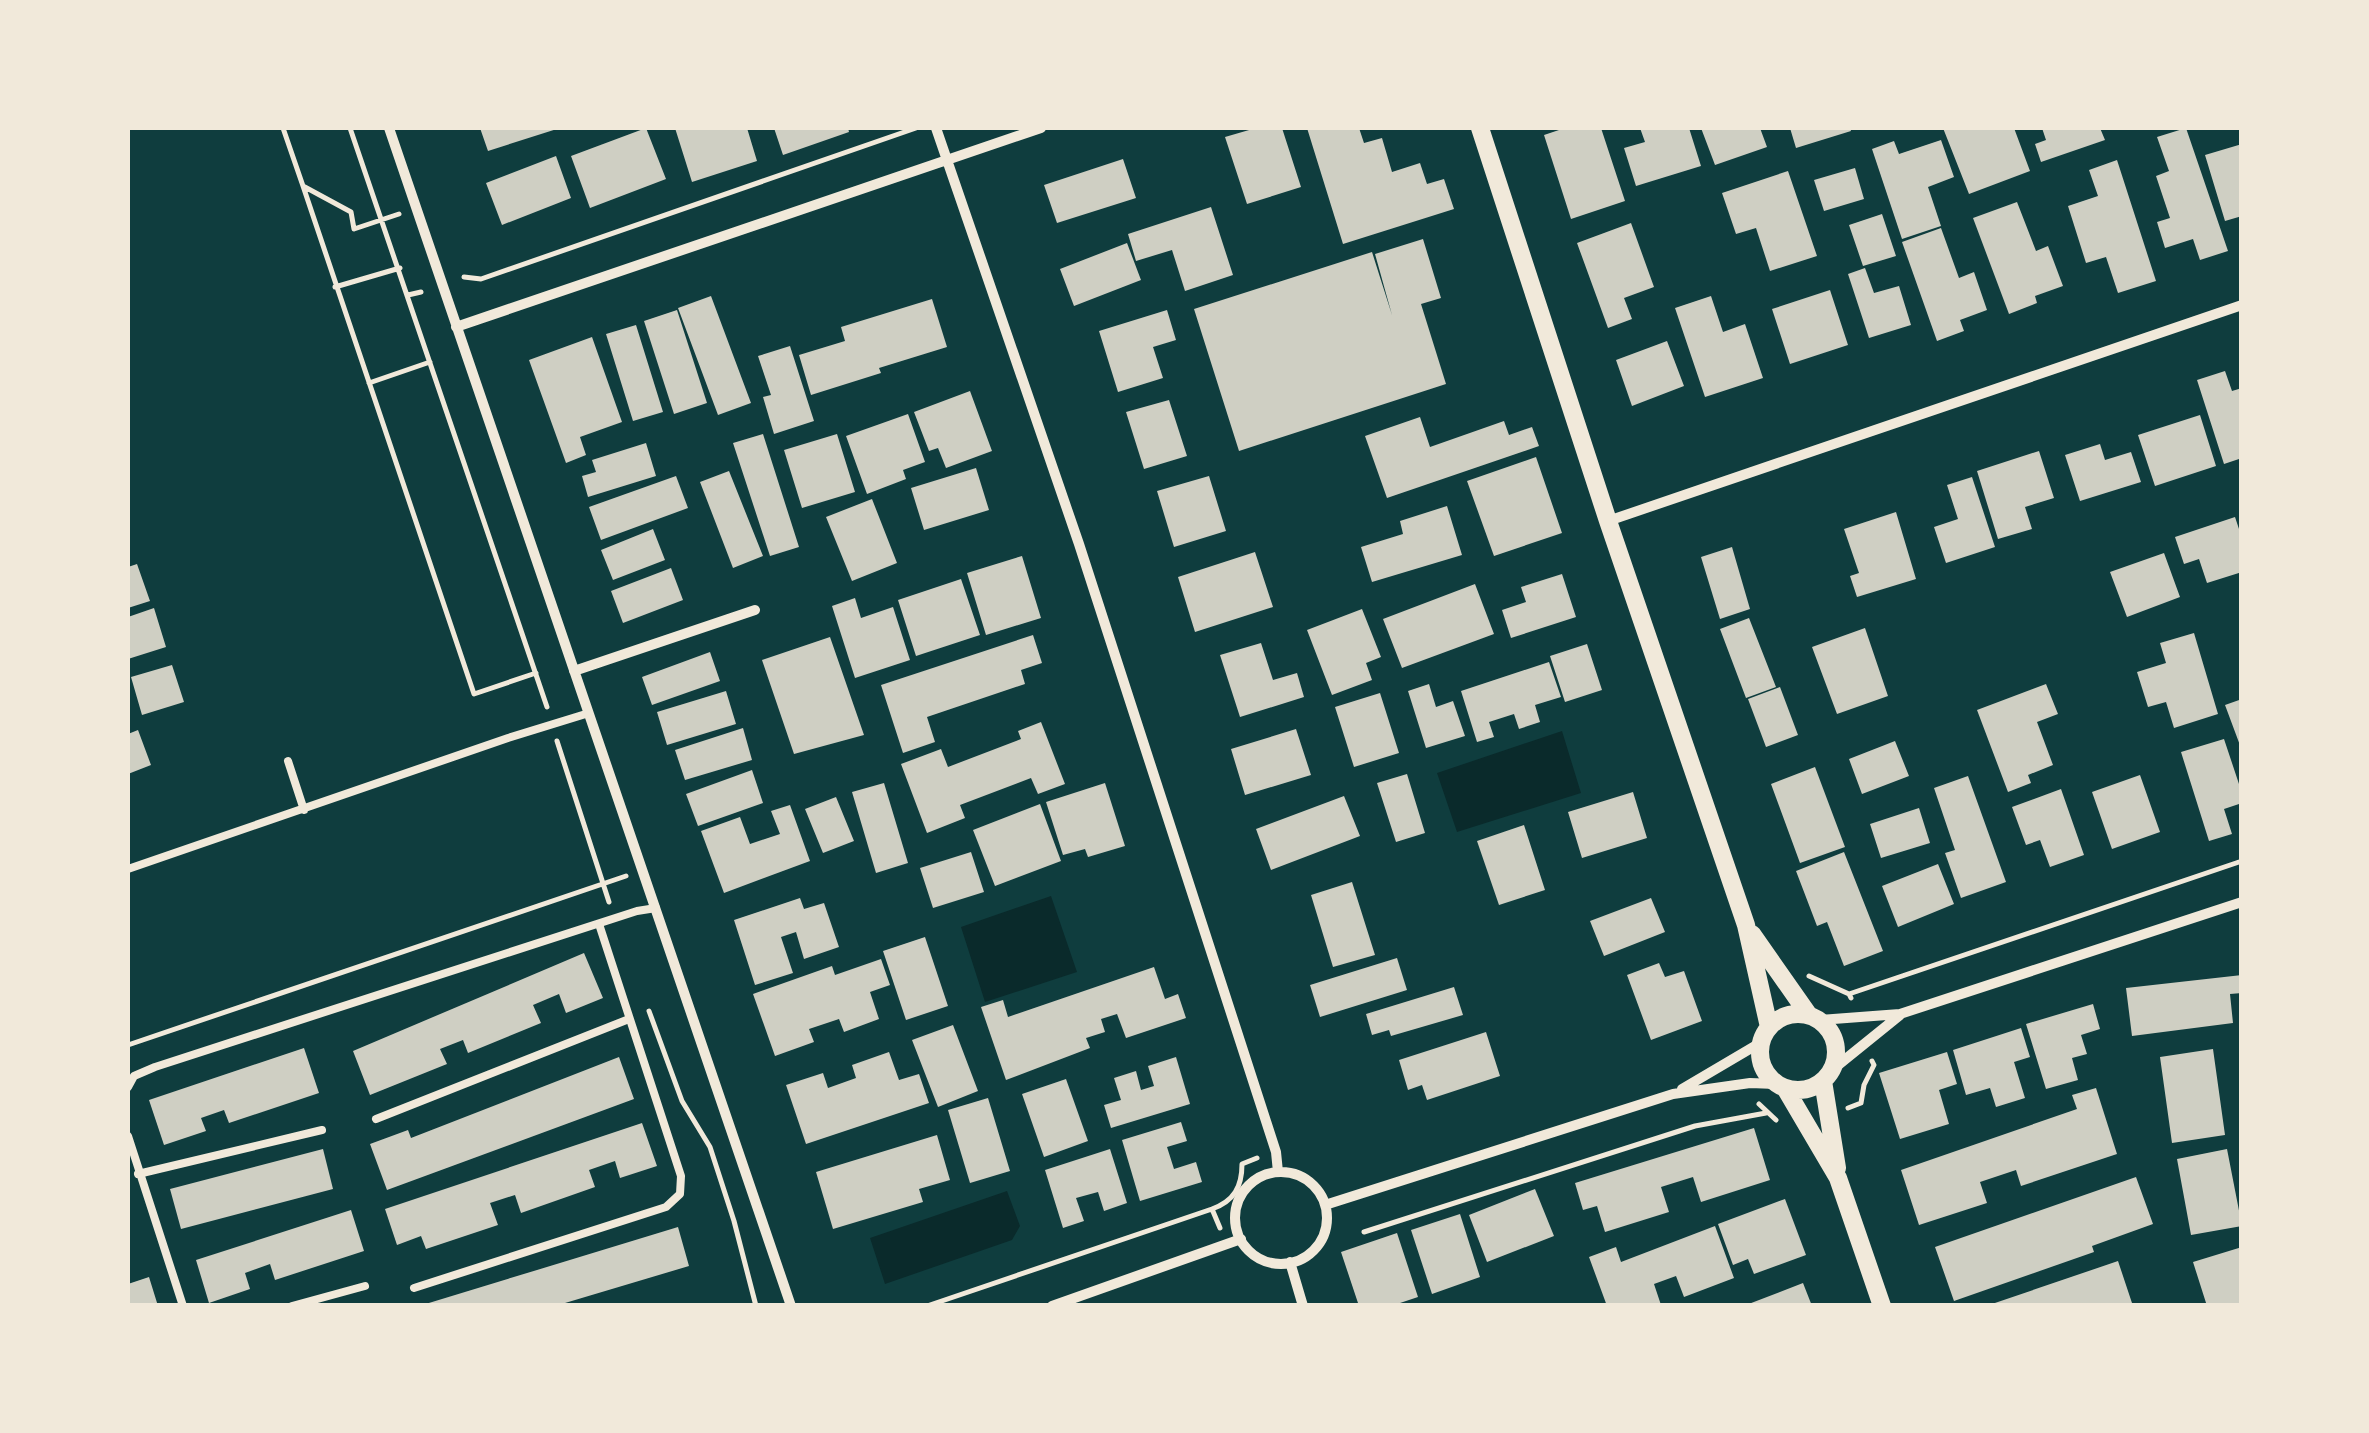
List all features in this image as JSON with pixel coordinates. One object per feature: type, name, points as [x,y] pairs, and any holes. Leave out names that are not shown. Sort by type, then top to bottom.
[{"type":"street","points":[[389,128],[791,1306]]},
{"type":"street","points":[[936,128],[1079,544],[1276,1152],[1278,1172]]},
{"type":"street","points":[[456,327],[1041,128]]},
{"type":"street","points":[[1480,128],[1608,521],[1746,925],[1764,1035],[1760,1061],[1808,1123],[1838,1178],[1882,1306]]},
{"type":"street","points":[[1608,521],[2242,305]]},
{"type":"street","points":[[574,671],[755,610]]},
{"type":"street","points":[[1672,1094],[1764,1035],[1784,1016],[1858,1019],[1900,1014],[2242,902]]},
{"type":"street","points":[[1746,925],[1787,985],[1828,1028],[1837,1048],[1828,1075],[1838,1178]]},
{"type":"street","points":[[1325,1204],[1672,1094],[1746,1084],[1806,1089],[1900,1014]]},
{"type":"street","points":[[1278,1172],[1299,1176],[1313,1184],[1328,1212],[1323,1238],[1313,1251],[1290,1262],[1268,1262],[1254,1254],[1241,1239],[1236,1212],[1249,1185],[1278,1172]]},
{"type":"street","points":[[1052,1306],[1241,1239]]},
{"type":"street","points":[[1290,1262],[1303,1306]]},
{"type":"lane","points":[[128,870],[589,713]]},
{"type":"lane","points":[[288,762],[304,810]]},
{"type":"lane","points":[[128,1087],[134,1076],[156,1066],[656,908]]},
{"type":"lane","points":[[414,1288],[666,1207],[680,1194],[681,1176],[599,924]]},
{"type":"lane","points":[[376,1119],[629,1019]]},
{"type":"lane","points":[[138,1174],[322,1130]]},
{"type":"lane","points":[[128,1136],[128,1147],[183,1306]]},
{"type":"lane","points":[[292,1306],[366,1286]]},
{"type":"path","points":[[283,128],[474,694],[536,673]]},
{"type":"path","points":[[350,128],[536,673],[615,918]]},
{"type":"path","points":[[464,277],[481,279],[916,128]]},
{"type":"path","points":[[303,186],[350,212],[354,229],[416,209]]},
{"type":"path","points":[[336,287],[400,268]]},
{"type":"path","points":[[408,294],[422,292]]},
{"type":"path","points":[[369,383],[430,362]]},
{"type":"path","points":[[1787,985],[1794,979],[1811,976],[1849,994],[2242,861]]},
{"type":"path","points":[[128,1045],[644,870]]},
{"type":"path","points":[[1849,994],[1858,1019]]},
{"type":"path","points":[[648,1010],[682,1101],[710,1147],[756,1306]]},
{"type":"path","points":[[1829,1115],[1861,1103],[1864,1084],[1874,1065],[1866,1042]]},
{"type":"path","points":[[1746,1084],[1766,1113],[1786,1131],[1808,1123]]},
{"type":"path","points":[[1364,1232],[1696,1126],[1766,1113]]},
{"type":"path","points":[[926,1306],[1227,1204],[1242,1182],[1242,1164],[1276,1152]]},
{"type":"path","points":[[1212,1209],[1227,1244]]},
{"type":"water","points":[[1562,731],[1581,793],[1457,832],[1437,773]]},
{"type":"water","points":[[1051,896],[1077,972],[985,1002],[961,927]]},
{"type":"water","points":[[1007,1191],[1020,1226],[1012,1240],[885,1284],[870,1238]]},
{"type":"building","points":[[480,128],[560,128],[488,151]]},
{"type":"building","points":[[646,128],[666,179],[590,208],[571,156]]},
{"type":"building","points":[[675,128],[747,128],[757,161],[692,182]]},
{"type":"building","points":[[774,128],[848,128],[849,132],[783,155]]},
{"type":"building","points":[[1256,128],[1282,128],[1301,187],[1247,204],[1225,137]]},
{"type":"building","points":[[1307,128],[1359,128],[1364,143],[1382,138],[1392,172],[1420,163],[1427,184],[1444,179],[1454,209],[1343,244]]},
{"type":"building","points":[[1565,128],[1601,128],[1625,201],[1571,219],[1544,135]]},
{"type":"building","points":[[1640,128],[1689,128],[1701,166],[1636,186],[1624,148],[1645,142]]},
{"type":"building","points":[[1701,128],[1760,128],[1767,147],[1715,165]]},
{"type":"building","points":[[1790,128],[1850,128],[1851,131],[1796,148]]},
{"type":"building","points":[[1943,128],[2014,128],[2030,171],[1969,194]]},
{"type":"building","points":[[2042,128],[2100,128],[2105,140],[2041,162],[2035,144],[2046,140]]},
{"type":"building","points":[[2186,128],[2228,251],[2200,260],[2193,239],[2165,248],[2157,222],[2170,218],[2156,176],[2169,171],[2157,137]]},
{"type":"building","points":[[1941,140],[1954,177],[1928,187],[1941,226],[1902,239],[1872,149],[1894,141],[1899,154]]},
{"type":"building","points":[[2242,144],[2242,216],[2225,221],[2205,155]]},
{"type":"building","points":[[556,156],[571,198],[502,225],[486,183]]},
{"type":"building","points":[[1123,159],[1136,198],[1057,223],[1044,185]]},
{"type":"building","points":[[2117,160],[2156,281],[2118,293],[2106,257],[2086,263],[2068,206],[2098,196],[2089,170]]},
{"type":"building","points":[[1855,168],[1864,199],[1824,211],[1814,180]]},
{"type":"building","points":[[1788,171],[1817,256],[1770,271],[1756,228],[1736,234],[1722,193]]},
{"type":"building","points":[[2017,202],[2036,251],[2048,246],[2063,286],[2035,296],[2037,303],[2009,314],[1973,218]]},
{"type":"building","points":[[1211,207],[1233,275],[1185,291],[1172,250],[1136,261],[1128,234]]},
{"type":"building","points":[[1882,214],[1896,256],[1863,266],[1849,225]]},
{"type":"building","points":[[1631,223],[1654,287],[1624,298],[1632,319],[1608,328],[1577,243]]},
{"type":"building","points":[[1941,228],[1959,278],[1974,272],[1987,310],[1960,320],[1964,331],[1937,341],[1902,242]]},
{"type":"building","points":[[1423,239],[1441,298],[1421,304],[1446,384],[1239,451],[1194,309],[1372,252],[1392,315],[1375,254]]},
{"type":"building","points":[[1127,243],[1141,280],[1074,306],[1060,269]]},
{"type":"building","points":[[1865,268],[1874,293],[1899,286],[1911,325],[1869,338],[1848,274]]},
{"type":"building","points":[[1830,290],[1848,345],[1790,364],[1772,309]]},
{"type":"building","points":[[711,296],[751,403],[718,415],[678,308]]},
{"type":"building","points":[[1711,296],[1723,332],[1745,324],[1763,378],[1705,397],[1675,308]]},
{"type":"building","points":[[932,299],[947,347],[811,395],[799,355],[845,341],[841,327]]},
{"type":"building","points":[[677,310],[707,403],[674,414],[644,321]]},
{"type":"building","points":[[1167,310],[1176,340],[1153,347],[1163,378],[1118,392],[1099,331]]},
{"type":"building","points":[[636,325],[663,412],[633,421],[606,334]]},
{"type":"building","points":[[592,337],[622,422],[580,437],[586,455],[566,463],[529,360]]},
{"type":"building","points":[[1667,341],[1684,386],[1632,406],[1616,360]]},
{"type":"building","points":[[790,346],[814,421],[774,434],[763,397],[771,395],[758,356]]},
{"type":"building","points":[[2225,371],[2232,391],[2242,388],[2242,458],[2224,464],[2197,380]]},
{"type":"building","points":[[970,391],[992,451],[946,468],[938,448],[929,451],[914,412]]},
{"type":"building","points":[[1169,400],[1187,456],[1144,469],[1126,412]]},
{"type":"building","points":[[908,414],[925,462],[903,470],[906,479],[867,494],[846,436]]},
{"type":"building","points":[[2200,415],[2216,466],[2155,486],[2138,435]]},
{"type":"building","points":[[1420,417],[1430,447],[1504,421],[1509,435],[1532,427],[1539,446],[1387,498],[1365,436]]},
{"type":"building","points":[[763,434],[799,547],[770,556],[733,443]]},
{"type":"building","points":[[837,434],[855,492],[802,508],[784,450]]},
{"type":"building","points":[[646,443],[656,476],[588,497],[582,476],[596,472],[592,460]]},
{"type":"building","points":[[2100,444],[2105,460],[2131,452],[2141,482],[2080,501],[2065,455]]},
{"type":"building","points":[[2039,451],[2054,498],[2025,507],[2032,529],[1998,539],[1977,471]]},
{"type":"building","points":[[1536,457],[1562,533],[1494,556],[1467,481]]},
{"type":"building","points":[[976,468],[989,510],[924,530],[911,488]]},
{"type":"building","points":[[729,471],[763,556],[733,568],[700,482]]},
{"type":"building","points":[[676,476],[688,508],[601,540],[589,507]]},
{"type":"building","points":[[1209,476],[1226,531],[1174,547],[1157,491]]},
{"type":"building","points":[[1972,477],[1995,547],[1946,563],[1934,527],[1958,519],[1947,485]]},
{"type":"building","points":[[872,499],[897,563],[852,581],[826,517]]},
{"type":"building","points":[[1447,506],[1462,555],[1372,582],[1361,547],[1403,534],[1400,521]]},
{"type":"building","points":[[1896,512],[1916,579],[1857,597],[1850,576],[1859,573],[1844,529]]},
{"type":"building","points":[[2235,517],[2242,538],[2242,572],[2207,583],[2199,559],[2184,564],[2175,537]]},
{"type":"building","points":[[653,529],[665,560],[613,580],[601,550]]},
{"type":"building","points":[[1732,547],[1750,609],[1720,619],[1701,557]]},
{"type":"building","points":[[1255,552],[1273,607],[1195,632],[1178,577]]},
{"type":"building","points":[[2164,553],[2180,597],[2127,617],[2110,572]]},
{"type":"building","points":[[1022,556],[1041,618],[986,635],[967,573]]},
{"type":"building","points":[[137,564],[150,601],[128,608],[128,567]]},
{"type":"building","points":[[671,568],[683,600],[623,623],[611,591]]},
{"type":"building","points":[[1562,574],[1576,617],[1511,638],[1502,610],[1526,602],[1521,587]]},
{"type":"building","points":[[961,579],[980,635],[916,656],[898,600]]},
{"type":"building","points":[[1475,584],[1494,634],[1402,668],[1383,619]]},
{"type":"building","points":[[855,598],[861,618],[893,607],[910,660],[855,678],[832,606]]},
{"type":"building","points":[[154,608],[166,647],[128,659],[128,617]]},
{"type":"building","points":[[1362,609],[1381,657],[1366,663],[1372,680],[1332,695],[1307,630]]},
{"type":"building","points":[[1749,618],[1776,687],[1746,698],[1720,629]]},
{"type":"building","points":[[1865,628],[1888,696],[1837,714],[1812,647]]},
{"type":"building","points":[[2194,633],[2218,714],[2174,728],[2166,702],[2148,707],[2137,672],[2166,663],[2160,643]]},
{"type":"building","points":[[1033,635],[1042,663],[1021,670],[1025,684],[927,717],[935,742],[903,753],[881,685]]},
{"type":"building","points":[[830,637],[864,735],[794,754],[762,660]]},
{"type":"building","points":[[1261,643],[1273,680],[1297,673],[1304,697],[1240,717],[1220,655]]},
{"type":"building","points":[[1587,644],[1602,690],[1565,702],[1550,656]]},
{"type":"building","points":[[710,652],[720,681],[652,705],[642,677]]},
{"type":"building","points":[[1549,662],[1561,697],[1535,705],[1540,722],[1519,729],[1514,714],[1489,722],[1494,737],[1477,742],[1461,691]]},
{"type":"building","points":[[172,665],[184,702],[142,715],[131,677]]},
{"type":"building","points":[[1429,684],[1436,707],[1453,701],[1465,736],[1426,748],[1408,691]]},
{"type":"building","points":[[2046,684],[2058,714],[2037,722],[2053,765],[2028,775],[2031,783],[2008,792],[1977,710]]},
{"type":"building","points":[[1780,687],[1798,735],[1766,747],[1748,699]]},
{"type":"building","points":[[726,691],[736,724],[667,745],[657,712]]},
{"type":"building","points":[[1380,693],[1399,753],[1354,767],[1335,707]]},
{"type":"building","points":[[2242,699],[2242,748],[2241,748],[2225,705]]},
{"type":"building","points":[[1041,722],[1065,784],[1038,794],[1031,778],[960,805],[965,818],[927,833],[901,764],[941,749],[948,767],[1021,739],[1018,731]]},
{"type":"building","points":[[743,728],[752,760],[685,780],[675,750]]},
{"type":"building","points":[[1296,729],[1311,775],[1245,795],[1231,749]]},
{"type":"building","points":[[138,730],[151,765],[128,774],[128,734]]},
{"type":"building","points":[[2224,739],[2242,803],[2224,809],[2232,834],[2209,841],[2181,752]]},
{"type":"building","points":[[1895,741],[1909,776],[1862,794],[1849,759]]},
{"type":"building","points":[[1815,767],[1845,847],[1800,863],[1771,784]]},
{"type":"building","points":[[752,770],[763,803],[698,826],[686,794]]},
{"type":"building","points":[[1407,774],[1425,833],[1396,842],[1377,783]]},
{"type":"building","points":[[2140,775],[2160,832],[2112,849],[2092,792]]},
{"type":"building","points":[[1968,776],[2006,882],[1961,898],[1945,853],[1955,850],[1934,788]]},
{"type":"building","points":[[884,783],[908,863],[876,873],[852,792]]},
{"type":"building","points":[[1105,783],[1125,846],[1088,857],[1085,849],[1063,855],[1046,802]]},
{"type":"building","points":[[2061,789],[2084,855],[2050,867],[2040,840],[2026,845],[2012,807]]},
{"type":"building","points":[[1633,792],[1647,838],[1582,858],[1568,812]]},
{"type":"building","points":[[1344,796],[1360,836],[1271,870],[1256,829]]},
{"type":"building","points":[[836,797],[854,841],[823,853],[805,809]]},
{"type":"building","points":[[1040,804],[1061,861],[995,886],[973,830]]},
{"type":"building","points":[[790,805],[810,861],[724,893],[701,831],[740,817],[750,844],[780,834],[771,811]]},
{"type":"building","points":[[1919,808],[1930,843],[1881,858],[1870,824]]},
{"type":"building","points":[[1524,825],[1545,890],[1499,905],[1477,841]]},
{"type":"building","points":[[971,852],[984,892],[933,908],[920,868]]},
{"type":"building","points":[[1844,852],[1883,951],[1844,966],[1827,922],[1817,926],[1796,871]]},
{"type":"building","points":[[1938,864],[1954,904],[1898,927],[1882,886]]},
{"type":"building","points":[[1352,882],[1375,955],[1333,967],[1311,895]]},
{"type":"building","points":[[800,898],[804,909],[824,903],[839,947],[804,959],[796,932],[781,937],[793,973],[755,985],[734,920]]},
{"type":"building","points":[[1651,898],[1665,932],[1604,956],[1590,921]]},
{"type":"building","points":[[925,937],[948,1006],[906,1020],[883,951]]},
{"type":"building","points":[[584,953],[603,998],[566,1013],[559,994],[533,1005],[541,1023],[468,1053],[463,1040],[440,1049],[447,1064],[370,1095],[353,1051]]},
{"type":"building","points":[[1397,958],[1407,990],[1320,1017],[1310,985]]},
{"type":"building","points":[[881,959],[890,985],[870,992],[879,1019],[844,1032],[839,1019],[809,1029],[814,1042],[775,1056],[753,994],[832,966],[835,975]]},
{"type":"building","points":[[1659,963],[1665,977],[1684,971],[1702,1021],[1651,1040],[1627,975]]},
{"type":"building","points":[[1154,967],[1165,999],[1178,994],[1186,1018],[1126,1038],[1117,1014],[1101,1019],[1105,1032],[1086,1038],[1090,1048],[1006,1080],[981,1007],[1003,1000],[1008,1017]]},
{"type":"building","points":[[2242,975],[2242,993],[2230,994],[2233,1023],[2132,1036],[2126,988]]},
{"type":"building","points":[[1454,987],[1463,1015],[1391,1036],[1389,1030],[1372,1035],[1366,1014]]},
{"type":"building","points":[[2093,1004],[2100,1029],[2081,1035],[2087,1054],[2072,1058],[2078,1080],[2046,1089],[2026,1024]]},
{"type":"building","points":[[953,1025],[978,1091],[938,1107],[912,1040]]},
{"type":"building","points":[[2021,1028],[2030,1057],[2014,1062],[2025,1098],[1996,1107],[1990,1088],[1966,1095],[1953,1050]]},
{"type":"building","points":[[1486,1032],[1500,1076],[1427,1100],[1422,1085],[1408,1090],[1399,1060]]},
{"type":"building","points":[[304,1048],[319,1093],[229,1123],[224,1110],[201,1118],[206,1131],[164,1145],[149,1100]]},
{"type":"building","points":[[2213,1049],[2225,1135],[2172,1143],[2160,1057]]},
{"type":"building","points":[[889,1052],[899,1080],[919,1074],[929,1103],[806,1144],[786,1085],[823,1073],[828,1088],[856,1078],[852,1065]]},
{"type":"building","points":[[1947,1052],[1957,1084],[1939,1090],[1949,1124],[1900,1139],[1879,1073]]},
{"type":"building","points":[[619,1057],[634,1099],[387,1190],[370,1144],[408,1130],[411,1138]]},
{"type":"building","points":[[1176,1057],[1190,1104],[1111,1128],[1104,1105],[1121,1100],[1114,1078],[1136,1071],[1141,1090],[1154,1086],[1148,1066]]},
{"type":"building","points":[[1066,1079],[1088,1141],[1044,1157],[1022,1094]]},
{"type":"building","points":[[2096,1088],[2117,1154],[2021,1186],[2016,1170],[1980,1182],[1987,1203],[1919,1225],[1901,1170],[2077,1109],[2072,1095]]},
{"type":"building","points":[[988,1098],[1010,1171],[970,1183],[948,1110]]},
{"type":"building","points":[[1181,1122],[1187,1141],[1167,1147],[1174,1169],[1196,1162],[1202,1182],[1140,1201],[1122,1140]]},
{"type":"building","points":[[642,1123],[657,1166],[620,1178],[615,1161],[589,1170],[595,1187],[521,1213],[515,1195],[490,1203],[498,1225],[426,1249],[421,1236],[397,1245],[385,1209]]},
{"type":"building","points":[[1754,1128],[1770,1180],[1701,1202],[1693,1177],[1661,1187],[1669,1212],[1605,1232],[1597,1206],[1583,1210],[1575,1183]]},
{"type":"building","points":[[937,1135],[950,1180],[919,1189],[923,1202],[833,1229],[816,1172]]},
{"type":"building","points":[[323,1149],[333,1189],[181,1229],[170,1189]]},
{"type":"building","points":[[1110,1149],[1127,1203],[1104,1211],[1098,1192],[1076,1198],[1084,1221],[1063,1228],[1045,1170]]},
{"type":"building","points":[[2227,1149],[2242,1226],[2191,1235],[2177,1159]]},
{"type":"building","points":[[2136,1177],[2153,1224],[2092,1246],[2094,1252],[1954,1301],[1935,1247]]},
{"type":"building","points":[[1535,1189],[1554,1236],[1487,1262],[1469,1215]]},
{"type":"building","points":[[1785,1199],[1806,1255],[1754,1274],[1748,1259],[1733,1265],[1718,1224]]},
{"type":"building","points":[[351,1210],[364,1251],[275,1280],[270,1264],[245,1273],[250,1289],[209,1303],[196,1260]]},
{"type":"building","points":[[1460,1214],[1480,1277],[1432,1294],[1411,1230]]},
{"type":"building","points":[[1715,1226],[1734,1278],[1684,1297],[1676,1276],[1654,1284],[1661,1305],[1607,1306],[1589,1257],[1616,1247],[1621,1262]]},
{"type":"building","points":[[678,1227],[689,1266],[555,1306],[419,1306]]},
{"type":"building","points":[[1397,1233],[1418,1297],[1391,1306],[1359,1306],[1341,1252]]},
{"type":"building","points":[[2242,1247],[2242,1306],[2207,1306],[2193,1262]]},
{"type":"building","points":[[2118,1261],[2133,1306],[1989,1306],[1989,1305]]},
{"type":"building","points":[[149,1277],[158,1306],[128,1306],[128,1284]]},
{"type":"building","points":[[1803,1283],[1812,1306],[1746,1306],[1746,1305]]}]
